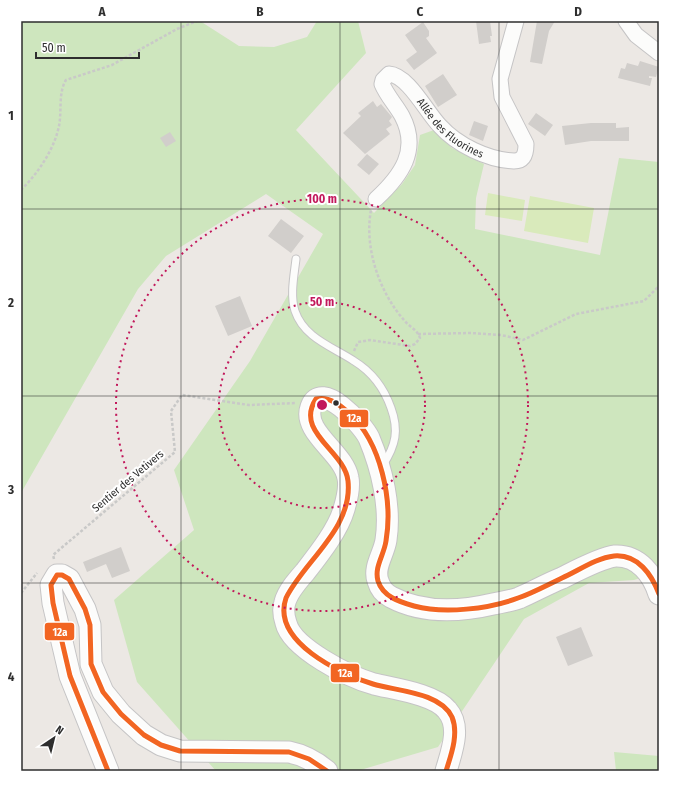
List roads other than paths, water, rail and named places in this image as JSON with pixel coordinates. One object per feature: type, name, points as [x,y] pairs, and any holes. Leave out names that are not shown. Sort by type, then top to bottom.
[{"type":"main road","points":[[446,771],[455,736],[454,724],[448,710],[431,700],[370,682],[330,664],[299,643],[288,630],[284,617],[284,602],[293,587],[320,553],[343,513],[348,494],[349,480],[345,467],[335,452],[316,434],[310,418],[309,410],[312,402],[317,399],[324,398],[342,407],[354,417],[366,432],[377,458],[386,502],[387,523],[386,542],[378,565],[378,581],[383,591],[395,599],[423,608],[445,611],[469,610],[517,599],[582,568],[614,556],[626,557],[636,561],[648,570],[656,584],[659,594]]},
{"type":"main road","points":[[108,771],[70,676],[53,602],[51,585],[57,575],[62,575],[69,579],[85,609],[90,625],[91,664],[103,692],[121,714],[144,735],[161,745],[180,751],[289,752],[308,758],[327,771]]},
{"type":"street","name":"Allée des Fluorines","points":[[376,199],[392,184],[402,170],[408,152],[408,134],[406,124],[382,84],[383,80],[389,74],[394,74],[407,84],[440,126],[459,142],[486,155],[504,161],[518,161],[523,158],[526,151],[526,144],[502,97],[500,79],[516,21]]},
{"type":"street","points":[[626,21],[636,35],[659,53]]},
{"type":"lane","points":[[296,259],[293,295],[295,311],[307,330],[325,345],[355,361],[374,377],[387,396],[397,424],[391,452],[380,470]]}]
